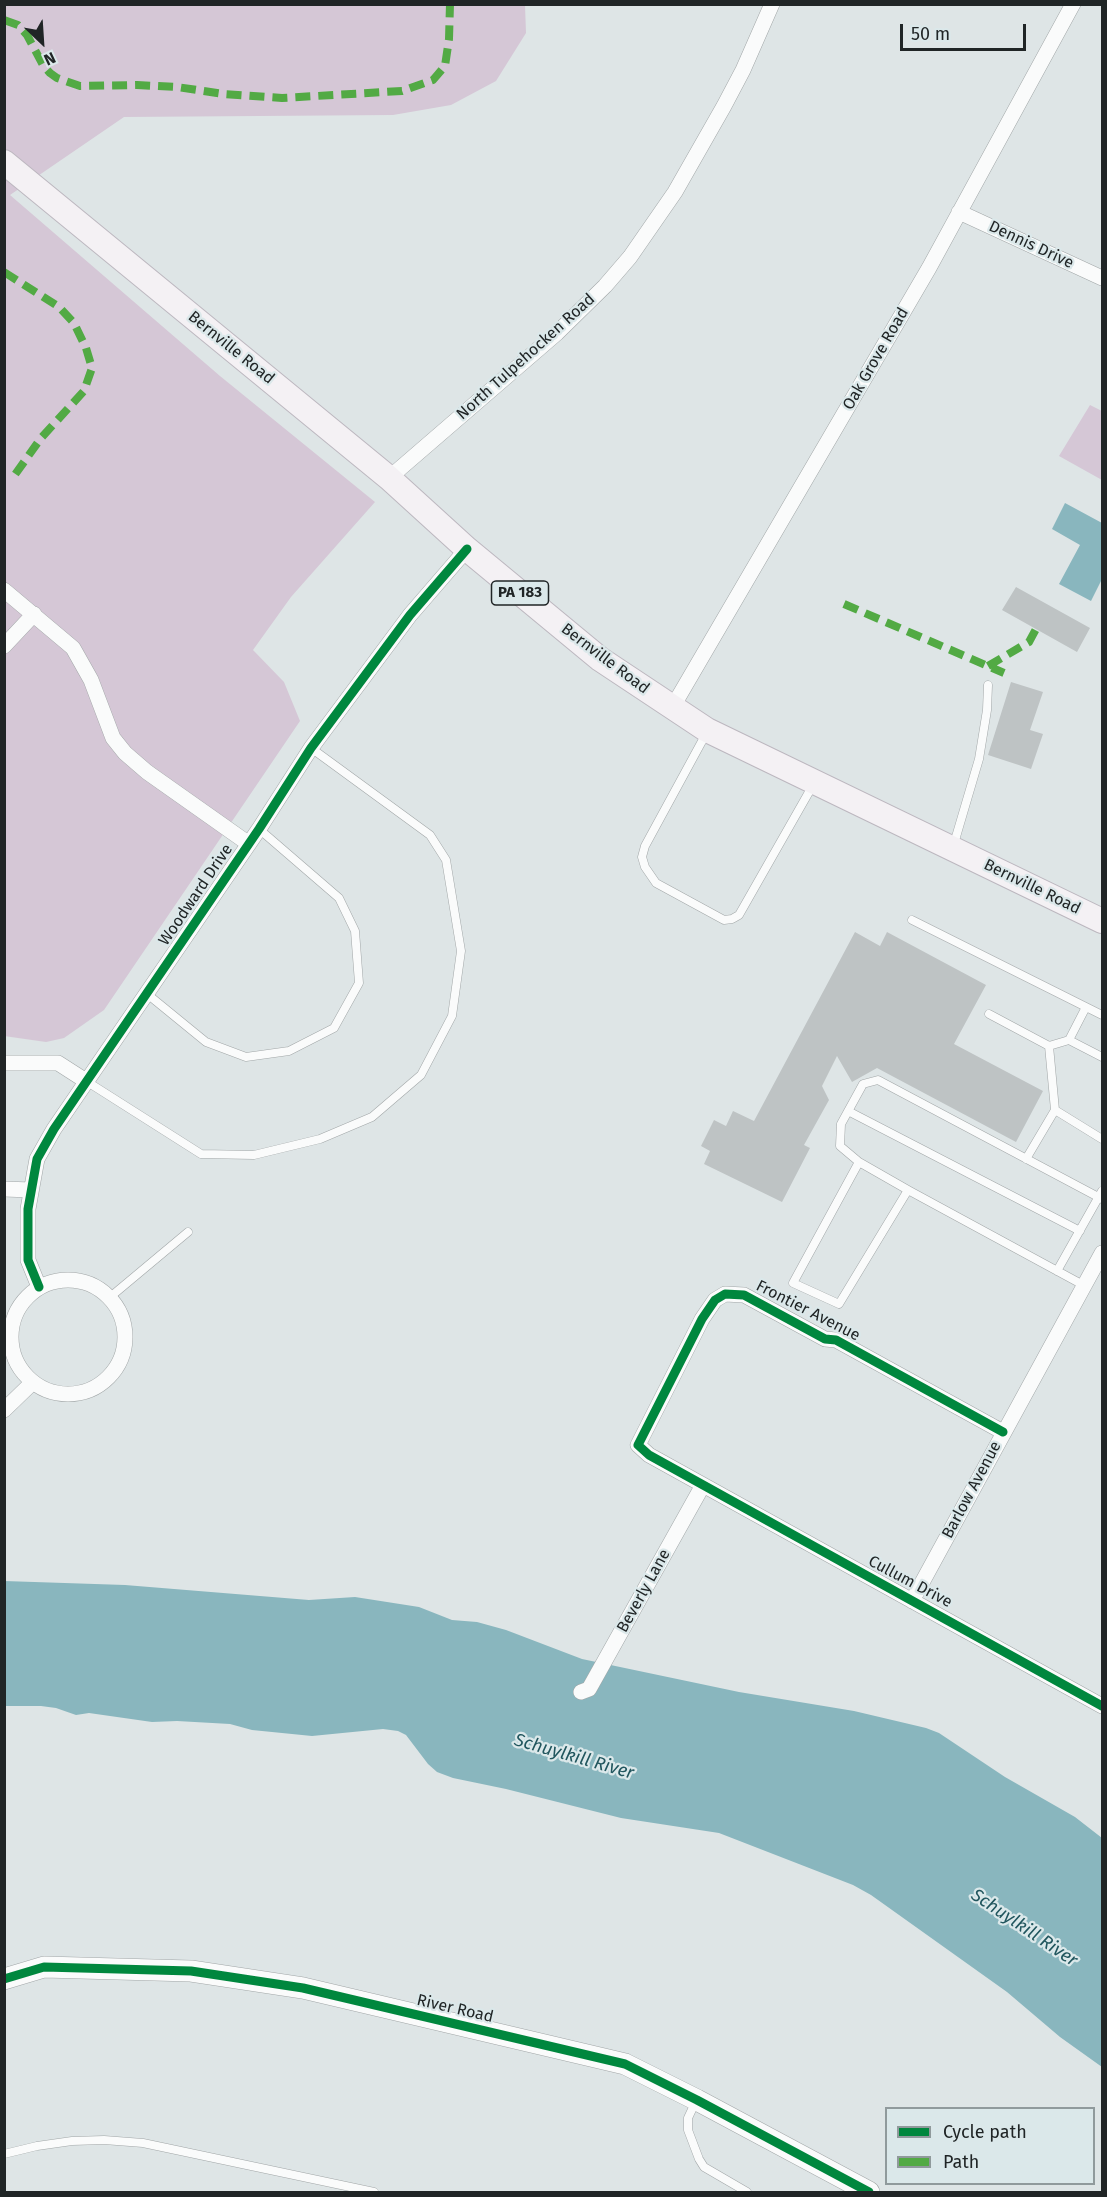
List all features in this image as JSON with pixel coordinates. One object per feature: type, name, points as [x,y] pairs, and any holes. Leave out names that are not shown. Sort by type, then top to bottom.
[{"type":"main road","name":"Bernville Road","points":[[4,162],[389,478],[467,549],[600,659],[707,730],[1102,921]]},
{"type":"street","name":"North Tulpehocken Road","points":[[389,478],[557,333],[605,286],[630,257],[675,192],[724,106],[743,70],[772,4]]},
{"type":"street","name":"Oak Grove Road","points":[[672,708],[900,319],[1073,4]]},
{"type":"street","name":"Dennis Drive","points":[[959,212],[1102,278]]},
{"type":"street","name":"Woodward Drive","points":[[39,1287],[28,1260],[28,1209],[37,1159],[54,1129],[249,844],[311,748],[410,615],[467,549]]},
{"type":"street","points":[[4,590],[73,648],[91,680],[112,738],[125,753],[147,772],[249,844]]},
{"type":"street","points":[[4,646],[34,614]]},
{"type":"street","points":[[4,1063],[58,1063],[86,1081]]},
{"type":"street","points":[[4,1189],[31,1190]]},
{"type":"street","name":"Barlow Avenue","points":[[912,1601],[1102,1254]]},
{"type":"street","points":[[60,1280],[83,1281],[103,1291],[109,1298],[118,1308],[125,1329],[123,1352],[114,1372],[97,1386],[75,1394],[53,1392],[33,1382],[18,1366],[11,1344],[12,1322],[22,1302],[39,1287],[60,1280]]},
{"type":"street","name":"Frontier Avenue","points":[[704,1485],[649,1455],[638,1445],[702,1319],[715,1300],[725,1294],[744,1295],[825,1339],[836,1340],[1003,1432]]},
{"type":"street","points":[[4,1410],[33,1382]]},
{"type":"street","name":"Cullum Drive","points":[[704,1485],[1102,1706]]},
{"type":"street","name":"Beverly Lane","points":[[581,1692],[589,1689],[704,1485]]},
{"type":"street","name":"River Road","points":[[4,1979],[44,1967],[191,1971],[303,1988],[625,2064],[697,2100],[869,2193]]},
{"type":"lane","points":[[953,849],[979,759],[987,710],[988,685]]},
{"type":"lane","points":[[707,730],[645,846],[642,857],[645,867],[656,883],[724,920],[739,915],[814,782]]},
{"type":"lane","points":[[86,1081],[201,1154],[254,1155],[320,1138],[372,1117],[421,1075],[452,1016],[461,951],[446,860],[430,836],[311,748]]},
{"type":"lane","points":[[146,993],[206,1042],[246,1057],[289,1051],[334,1028],[359,983],[355,931],[339,898],[259,829]]},
{"type":"lane","points":[[912,920],[1102,1015]]},
{"type":"lane","points":[[1069,1040],[1086,1007]]},
{"type":"lane","points":[[989,1014],[1049,1046],[1069,1040],[1102,1057]]},
{"type":"lane","points":[[1026,1159],[1055,1110],[1049,1046]]},
{"type":"lane","points":[[1057,1271],[1101,1196],[878,1080],[863,1084],[841,1124],[840,1146],[859,1162],[908,1190],[1057,1271],[1085,1286]]},
{"type":"lane","points":[[1055,1110],[1102,1139]]},
{"type":"lane","points":[[848,1111],[1080,1231]]},
{"type":"lane","points":[[859,1162],[793,1282],[839,1304],[908,1190]]},
{"type":"lane","points":[[109,1298],[188,1232]]},
{"type":"lane","points":[[697,2100],[688,2118],[688,2130],[699,2159],[704,2167],[718,2177],[747,2193]]},
{"type":"lane","points":[[4,2154],[72,2141],[104,2140],[142,2143],[374,2193]]},
{"type":"shaded area","points":[[4,5],[525,5],[526,33],[496,81],[451,105],[393,115],[124,117],[10,195],[220,376],[375,502],[291,597],[253,650],[284,682],[300,721],[104,1010],[64,1038],[46,1042],[4,1036]]},
{"type":"shaded area","points":[[1090,405],[1102,411],[1102,480],[1059,456]]},
{"type":"water","points":[[1065,503],[1102,523],[1102,579],[1091,601],[1059,584],[1080,545],[1052,529]]},
{"type":"water","name":"Schuylkill River","points":[[4,1581],[125,1585],[309,1600],[355,1597],[419,1607],[452,1620],[477,1622],[506,1630],[582,1659],[739,1692],[854,1711],[939,1733],[1005,1777],[1075,1817],[1102,1838],[1102,2067],[1060,2037],[1007,1992],[871,1895],[853,1885],[719,1833],[621,1818],[453,1778],[437,1772],[406,1735],[398,1731],[383,1729],[312,1736],[252,1730],[230,1724],[152,1722],[89,1713],[76,1715],[41,1706],[5,1706]]},
{"type":"building","points":[[1016,587],[1090,628],[1077,652],[1002,610]]},
{"type":"building","points":[[1011,682],[1043,692],[1030,730],[1043,734],[1031,769],[988,755]]},
{"type":"building","points":[[855,932],[880,946],[887,932],[986,985],[954,1044],[1043,1091],[1016,1142],[877,1068],[852,1082],[837,1056],[822,1086],[829,1100],[804,1145],[810,1148],[782,1202],[704,1164],[710,1151],[701,1146],[714,1120],[726,1126],[733,1111],[754,1121]]},
{"type":"marked path","points":[[4,20],[18,25],[27,35],[43,65],[50,73],[57,78],[80,86],[177,87],[224,94],[282,98],[402,91],[433,80],[445,66],[449,39],[450,4]]},
{"type":"marked path","points":[[4,272],[59,307],[74,323],[86,348],[92,368],[84,391],[41,438],[14,476]]},
{"type":"marked path","points":[[844,604],[1004,673]]},
{"type":"marked path","points":[[988,666],[1029,642],[1036,629]]},
{"type":"cycle path","points":[[39,1287],[28,1260],[28,1209],[37,1159],[54,1129],[259,829],[311,748],[410,615],[467,549]]},
{"type":"cycle path","points":[[1003,1432],[836,1340],[825,1339],[744,1295],[725,1294],[715,1300],[702,1319],[638,1445],[649,1455],[1102,1706]]},
{"type":"cycle path","points":[[4,1979],[44,1967],[191,1971],[303,1988],[625,2064],[869,2192]]}]
